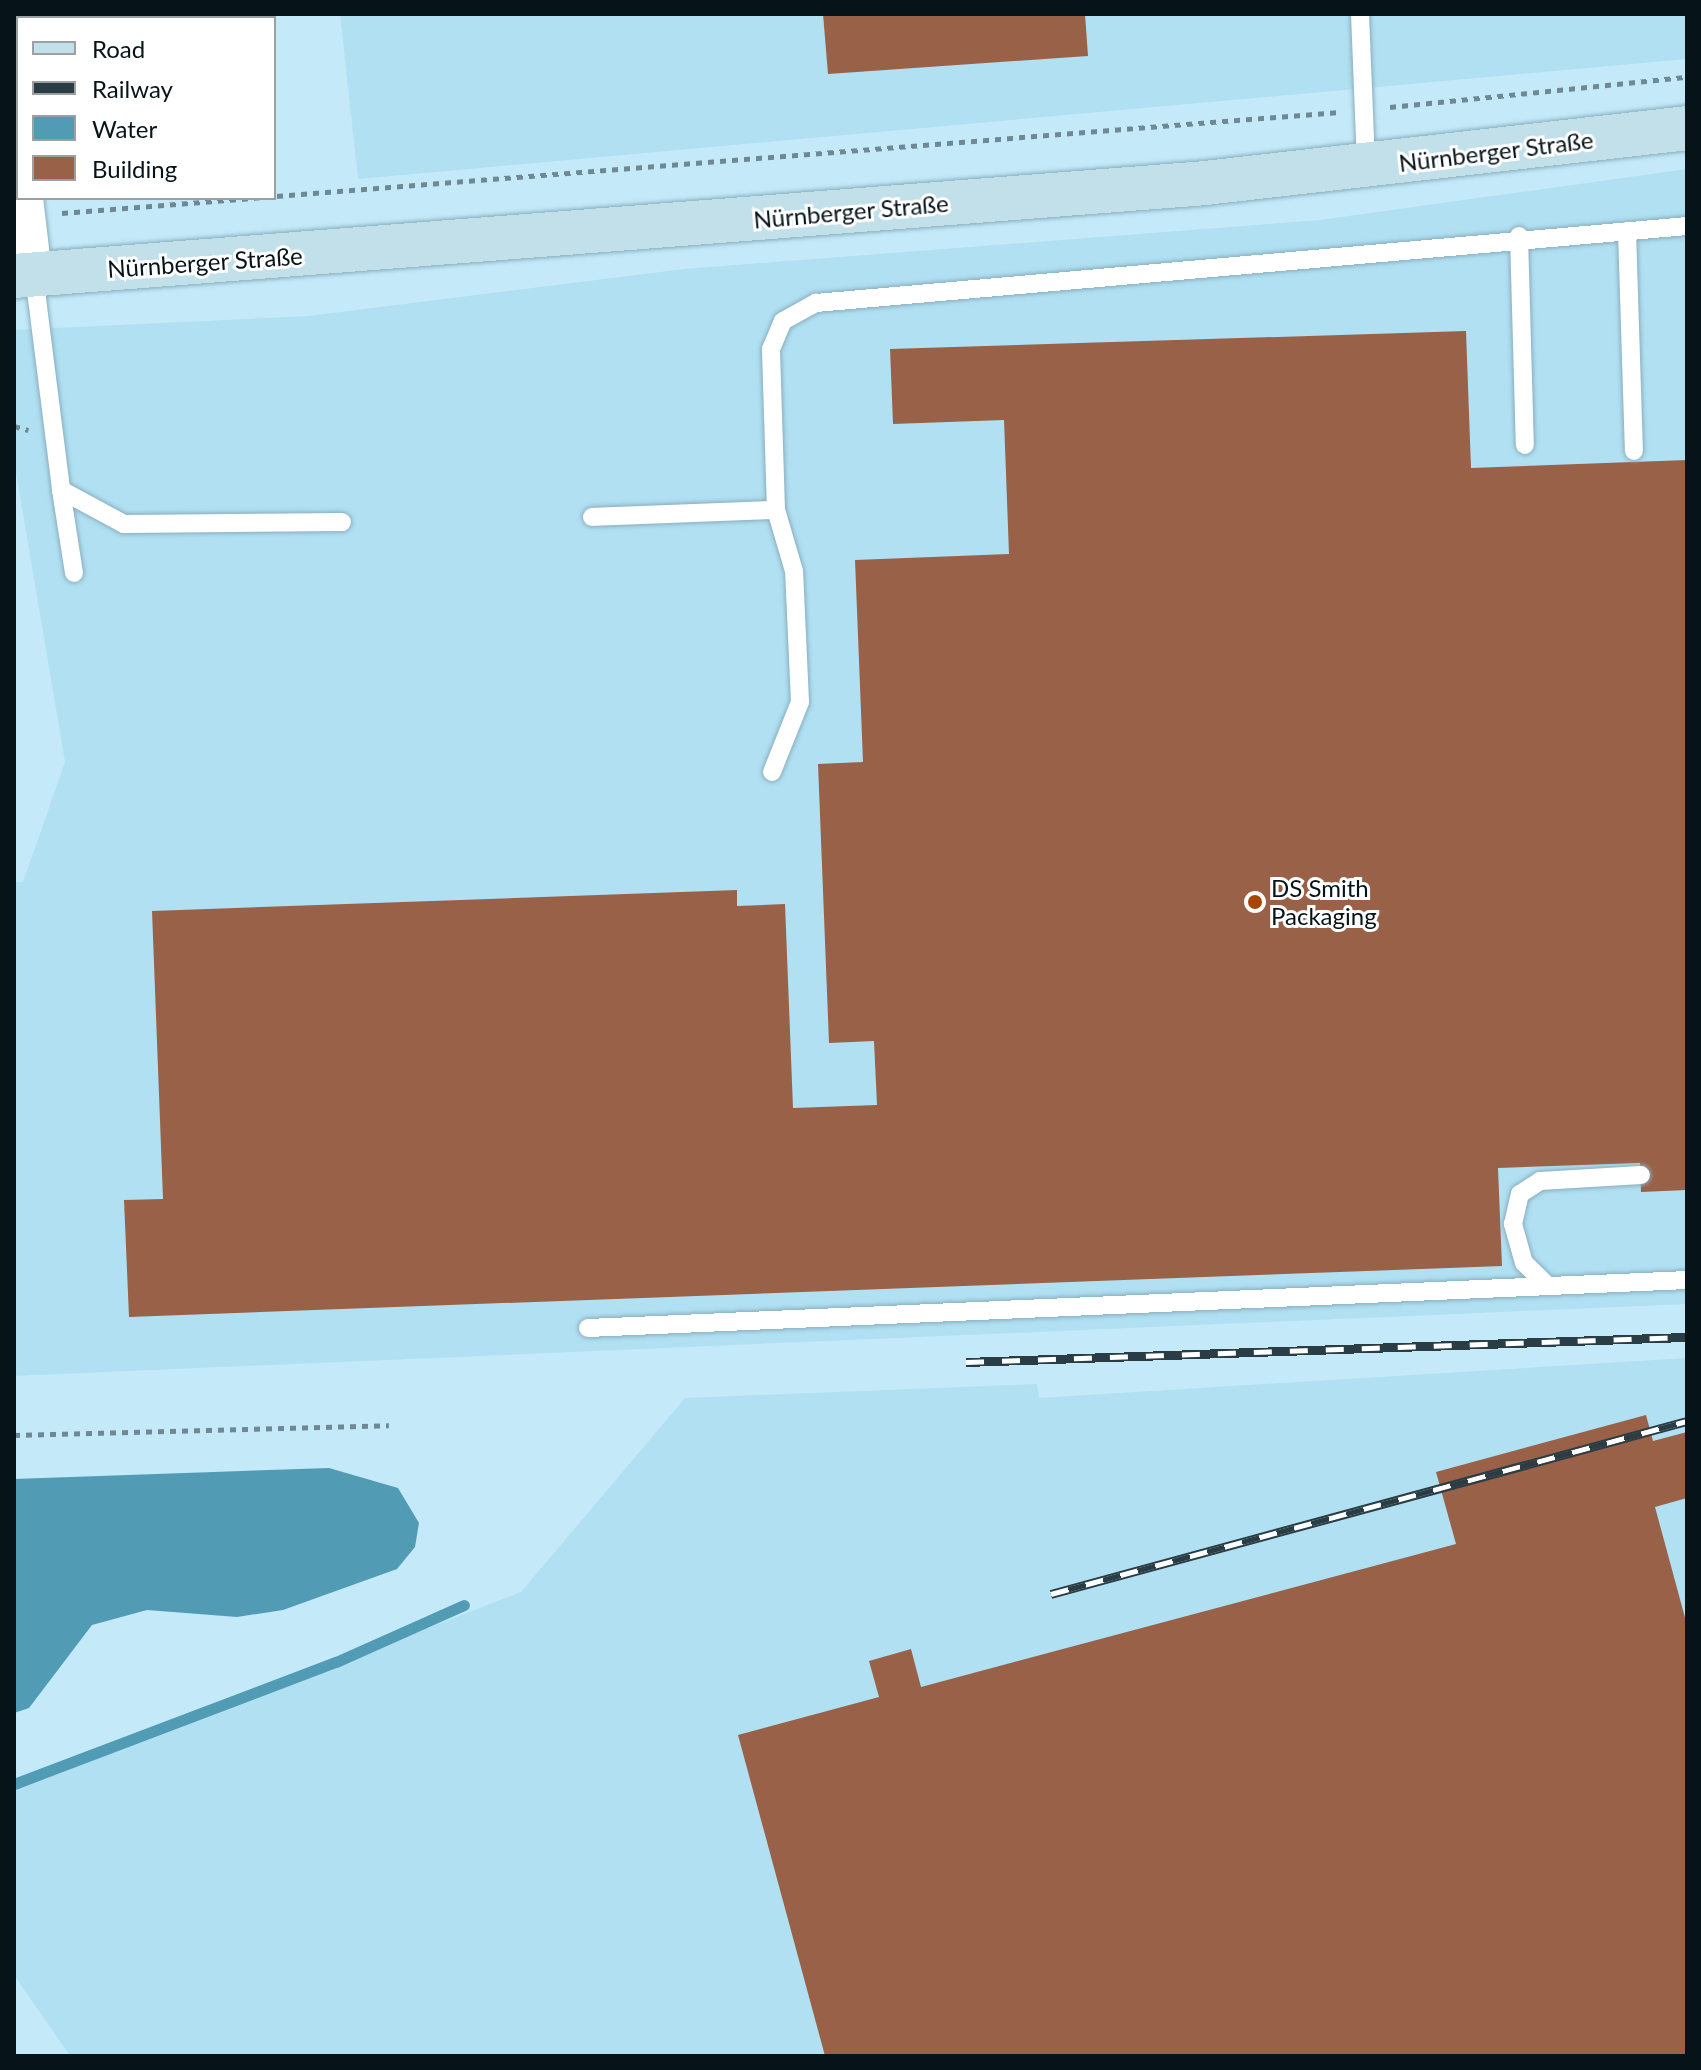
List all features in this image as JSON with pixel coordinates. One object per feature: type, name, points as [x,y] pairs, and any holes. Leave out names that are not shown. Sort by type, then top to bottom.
[{"type":"main road","name":"Nürnberger Straße","points":[[24,276],[1366,167],[1687,128]]},
{"type":"street","points":[[24,276],[26,206]]},
{"type":"lane","points":[[1360,14],[1366,167]]},
{"type":"lane","points":[[772,772],[800,702],[794,571],[776,510],[771,349],[783,321],[816,303],[1519,236],[1687,226]]},
{"type":"lane","points":[[1627,231],[1634,451]]},
{"type":"lane","points":[[1519,236],[1525,445]]},
{"type":"lane","points":[[24,276],[74,573]]},
{"type":"lane","points":[[61,490],[124,524],[342,522]]},
{"type":"lane","points":[[592,517],[776,510]]},
{"type":"lane","points":[[1548,1286],[1524,1263],[1513,1224],[1520,1194],[1540,1181],[1641,1175]]},
{"type":"lane","points":[[588,1328],[1687,1280]]},
{"type":"path","points":[[276,198],[347,196],[1365,109],[1687,77]]},
{"type":"path","points":[[26,206],[219,200]]},
{"type":"path","points":[[14,1435],[389,1425]]},
{"type":"shaded area","points":[[340,14],[1687,14],[1687,59],[358,179]]},
{"type":"shaded area","points":[[1687,169],[1687,1304],[14,1376],[14,882],[23,882],[65,762],[14,460],[14,330],[309,316],[684,269],[1320,220]]},
{"type":"shaded area","points":[[1687,1358],[1687,2056],[70,2056],[14,1975],[14,1788],[521,1592],[685,1398],[1037,1384],[1039,1398]]},
{"type":"water","points":[[329,1468],[398,1488],[419,1523],[415,1547],[397,1569],[283,1610],[237,1617],[147,1610],[92,1625],[29,1708],[14,1713],[14,1479]]},
{"type":"building","points":[[823,14],[1085,14],[1088,56],[828,74]]},
{"type":"building","name":"DS Smith Packaging","points":[[1466,331],[1471,468],[1687,460],[1687,1190],[1641,1192],[1640,1163],[1498,1168],[1502,1266],[129,1317],[124,1200],[163,1199],[152,911],[737,890],[737,906],[785,904],[793,1108],[877,1105],[874,1041],[829,1043],[818,764],[863,762],[855,560],[1009,554],[1004,420],[893,424],[890,349]]},
{"type":"building","points":[[1646,1415],[1653,1441],[1687,1432],[1687,1498],[1655,1507],[1687,1625],[1687,2056],[825,2056],[738,1735],[879,1697],[869,1661],[911,1649],[921,1687],[1456,1544],[1436,1472]]},
{"type":"waterway","points":[[14,1784],[336,1662],[464,1605]]},
{"type":"railway","points":[[966,1362],[1687,1337]]},
{"type":"railway","points":[[1051,1594],[1687,1421]]},
{"type":"place","name":"DS Smith Packaging","points":[[1255,902]]}]
